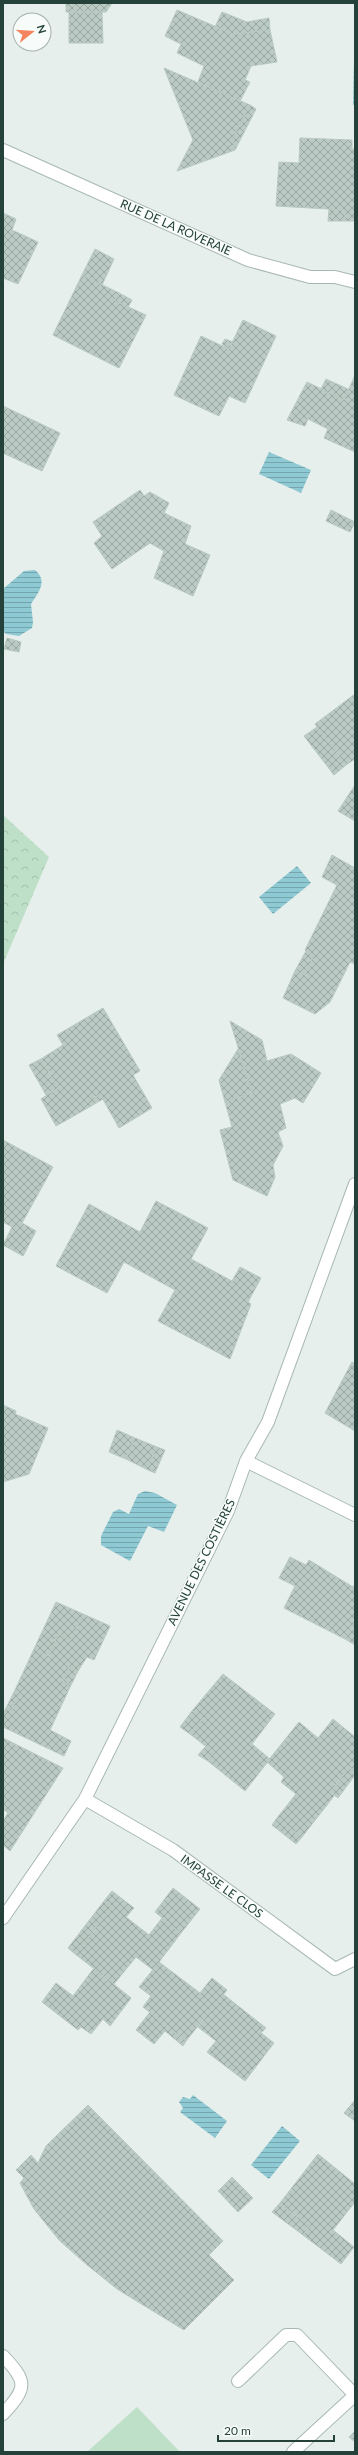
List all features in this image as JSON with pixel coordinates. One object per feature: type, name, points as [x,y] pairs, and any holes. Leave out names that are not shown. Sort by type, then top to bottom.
[{"type":"street","name":"RUE DE LA ROVERAIE","points":[[3,150],[248,260],[310,277],[335,277],[355,282]]},
{"type":"street","name":"AVENUE DES COSTIÈRES","points":[[3,1918],[85,1799],[228,1511],[246,1462],[268,1422],[355,1184]]},
{"type":"street","points":[[246,1462],[355,1515]]},
{"type":"street","name":"IMPASSE LE CLOS","points":[[85,1799],[173,1850],[335,1969],[355,1959]]},
{"type":"street","points":[[238,2381],[286,2335],[297,2335],[355,2395],[293,2452]]},
{"type":"street","points":[[3,2356],[15,2368],[22,2383],[20,2396],[3,2414]]},
{"type":"green space","points":[[3,815],[49,857],[3,964]]},
{"type":"green space","points":[[137,2407],[180,2452],[87,2452]]},
{"type":"water","points":[[354,59],[355,105],[353,105]]},
{"type":"water","points":[[269,452],[311,470],[301,493],[259,474]]},
{"type":"water","points":[[35,570],[39,574],[42,582],[39,591],[31,604],[33,622],[32,628],[19,636],[6,634],[3,631],[3,589],[24,571]]},
{"type":"water","points":[[297,866],[311,883],[273,914],[259,897]]},
{"type":"water","points":[[145,1491],[155,1493],[177,1505],[164,1532],[148,1526],[130,1561],[101,1545],[101,1536],[113,1512],[119,1509],[129,1514],[138,1494]]},
{"type":"water","points":[[193,2095],[227,2121],[215,2138],[180,2112],[183,2108],[179,2102],[183,2097],[190,2099]]},
{"type":"water","points":[[282,2126],[300,2141],[269,2179],[251,2165]]},
{"type":"building","points":[[66,3],[74,3],[74,12],[66,12]]},
{"type":"building","points":[[74,3],[112,3],[106,12],[74,12]]},
{"type":"building","points":[[177,10],[233,34],[270,30],[277,62],[251,66],[245,80],[250,82],[240,101],[198,82],[204,66],[177,53],[181,44],[165,36]]},
{"type":"building","points":[[69,12],[102,12],[103,43],[69,43]]},
{"type":"building","points":[[222,12],[247,22],[269,18],[270,30],[233,34],[215,27]]},
{"type":"building","points":[[164,68],[250,105],[232,139],[235,150],[177,171],[193,140]]},
{"type":"building","points":[[250,105],[256,109],[235,150],[232,139]]},
{"type":"building","points":[[300,138],[352,140],[352,149],[355,149],[355,221],[345,221],[345,210],[276,206],[279,162],[299,163]]},
{"type":"building","points":[[329,209],[345,210],[345,221],[328,221]]},
{"type":"building","points":[[3,213],[16,219],[12,230],[38,242],[18,284],[3,278]]},
{"type":"building","points":[[95,249],[114,259],[102,285],[82,275]]},
{"type":"building","points":[[82,275],[119,293],[115,301],[146,315],[119,368],[53,335]]},
{"type":"building","points":[[119,293],[132,300],[128,307],[115,301]]},
{"type":"building","points":[[243,320],[276,336],[245,403],[229,396],[219,416],[174,395],[201,336],[229,349]]},
{"type":"building","points":[[225,339],[233,342],[229,349],[222,344]]},
{"type":"building","points":[[355,375],[355,452],[324,438],[328,429],[308,419],[305,426],[287,420],[307,382],[344,400]]},
{"type":"building","points":[[326,379],[348,389],[344,400],[321,389]]},
{"type":"building","points":[[3,406],[60,433],[42,471],[3,453]]},
{"type":"building","points":[[140,490],[144,496],[150,492],[169,503],[164,513],[191,526],[185,544],[210,555],[193,596],[154,578],[164,551],[150,543],[112,569],[94,543],[102,536],[93,522]]},
{"type":"building","points":[[331,510],[355,522],[350,532],[326,521]]},
{"type":"building","points":[[7,638],[21,642],[19,652],[4,649]]},
{"type":"building","points":[[355,694],[355,759],[346,765],[315,724]]},
{"type":"building","points":[[317,727],[346,765],[334,775],[304,736]]},
{"type":"building","points":[[355,785],[355,821],[338,811]]},
{"type":"building","points":[[332,855],[355,868],[355,964],[350,962],[330,1002],[315,1014],[283,998],[295,971],[305,975],[314,955],[305,950],[337,885],[322,877]]},
{"type":"building","points":[[306,951],[314,955],[305,975],[295,971]]},
{"type":"building","points":[[103,1008],[140,1071],[133,1075],[152,1108],[119,1128],[100,1094],[83,1104],[86,1109],[56,1126],[41,1099],[58,1088],[41,1059],[63,1045],[57,1035]]},
{"type":"building","points":[[230,1021],[262,1040],[267,1061],[291,1054],[321,1073],[303,1103],[295,1098],[280,1104],[286,1128],[278,1132],[283,1146],[273,1165],[275,1177],[267,1196],[233,1180],[220,1130],[232,1127],[225,1102],[252,1093]]},
{"type":"building","points":[[238,1049],[252,1093],[225,1102],[219,1080]]},
{"type":"building","points":[[41,1059],[58,1088],[46,1095],[29,1065]]},
{"type":"building","points":[[100,1094],[103,1099],[86,1109],[83,1104]]},
{"type":"building","points":[[3,1140],[53,1167],[22,1223],[36,1231],[23,1256],[3,1245],[12,1227],[3,1222]]},
{"type":"building","points":[[156,1201],[208,1228],[191,1259],[232,1281],[240,1267],[261,1278],[248,1302],[251,1304],[230,1359],[158,1321],[175,1290],[124,1262],[107,1293],[56,1266],[89,1204],[140,1232]]},
{"type":"building","points":[[352,1362],[355,1364],[355,1431],[325,1413]]},
{"type":"building","points":[[3,1405],[16,1411],[15,1414],[48,1428],[29,1474],[3,1482]]},
{"type":"building","points":[[117,1430],[135,1438],[126,1459],[109,1452]]},
{"type":"building","points":[[135,1438],[157,1447],[146,1469],[126,1459]]},
{"type":"building","points":[[157,1447],[165,1450],[155,1473],[146,1469]]},
{"type":"building","points":[[290,1557],[306,1565],[309,1560],[353,1587],[355,1584],[355,1621],[345,1639],[284,1608],[295,1586],[279,1578]]},
{"type":"building","points":[[56,1602],[83,1614],[71,1640],[58,1634],[49,1656],[34,1649]]},
{"type":"building","points":[[83,1614],[110,1626],[94,1660],[87,1657],[78,1671],[69,1667],[63,1682],[71,1685],[50,1730],[71,1741],[64,1756],[3,1727],[3,1714],[6,1708],[11,1711],[20,1693],[15,1690],[34,1649],[49,1656],[58,1634],[71,1640]]},
{"type":"building","points":[[355,1621],[355,1645],[345,1639]]},
{"type":"building","points":[[69,1667],[78,1671],[71,1685],[63,1682]]},
{"type":"building","points":[[223,1674],[275,1714],[252,1744],[270,1759],[245,1791],[208,1761],[213,1752],[190,1734],[202,1719],[192,1711]]},
{"type":"building","points":[[15,1690],[20,1693],[11,1711],[6,1708]]},
{"type":"building","points":[[192,1711],[202,1719],[190,1734],[180,1727]]},
{"type":"building","points":[[333,1719],[355,1737],[355,1768],[354,1770],[350,1767],[330,1792],[334,1796],[302,1837],[277,1818],[296,1794],[281,1782],[284,1777],[267,1762],[299,1722],[318,1738]]},
{"type":"building","points":[[3,1738],[63,1768],[10,1851],[3,1845],[3,1821],[8,1813],[3,1809]]},
{"type":"building","points":[[206,1746],[213,1752],[208,1761],[198,1755]]},
{"type":"building","points":[[350,1767],[355,1771],[355,1775],[338,1798],[330,1792]]},
{"type":"building","points":[[277,1818],[302,1837],[296,1844],[272,1825]]},
{"type":"building","points":[[173,1888],[200,1909],[181,1933],[155,1912]]},
{"type":"building","points":[[112,1891],[134,1908],[126,1917],[149,1935],[162,1918],[181,1933],[153,1970],[136,1957],[114,1984],[75,1954],[112,1907],[104,1901]]},
{"type":"building","points":[[104,1901],[112,1907],[75,1954],[68,1948]]},
{"type":"building","points":[[159,1962],[200,1993],[212,1978],[227,1990],[186,2041],[143,2007],[151,1996],[139,1987]]},
{"type":"building","points":[[94,1968],[131,1998],[110,2026],[103,2019],[91,2034],[81,2027],[78,2030],[42,2002],[56,1983],[73,1996]]},
{"type":"building","points":[[223,1994],[266,2028],[261,2033],[274,2043],[245,2081],[207,2052],[216,2041],[198,2027]]},
{"type":"building","points":[[150,2012],[186,2041],[183,2046],[165,2031],[154,2044],[136,2030]]},
{"type":"building","points":[[355,2100],[355,2121],[344,2113]]},
{"type":"building","points":[[88,2105],[223,2241],[209,2255],[234,2280],[184,2330],[117,2289],[59,2240],[34,2209],[20,2183],[24,2178],[16,2170],[31,2155],[38,2163],[46,2146]]},
{"type":"building","points":[[318,2154],[355,2184],[355,2202],[333,2230],[354,2247],[341,2264],[303,2235],[309,2226],[280,2203]]},
{"type":"building","points":[[232,2177],[253,2198],[238,2212],[218,2191]]},
{"type":"building","points":[[280,2203],[309,2226],[303,2235],[272,2212]]},
{"type":"building","points":[[355,2431],[355,2442],[349,2437]]}]
